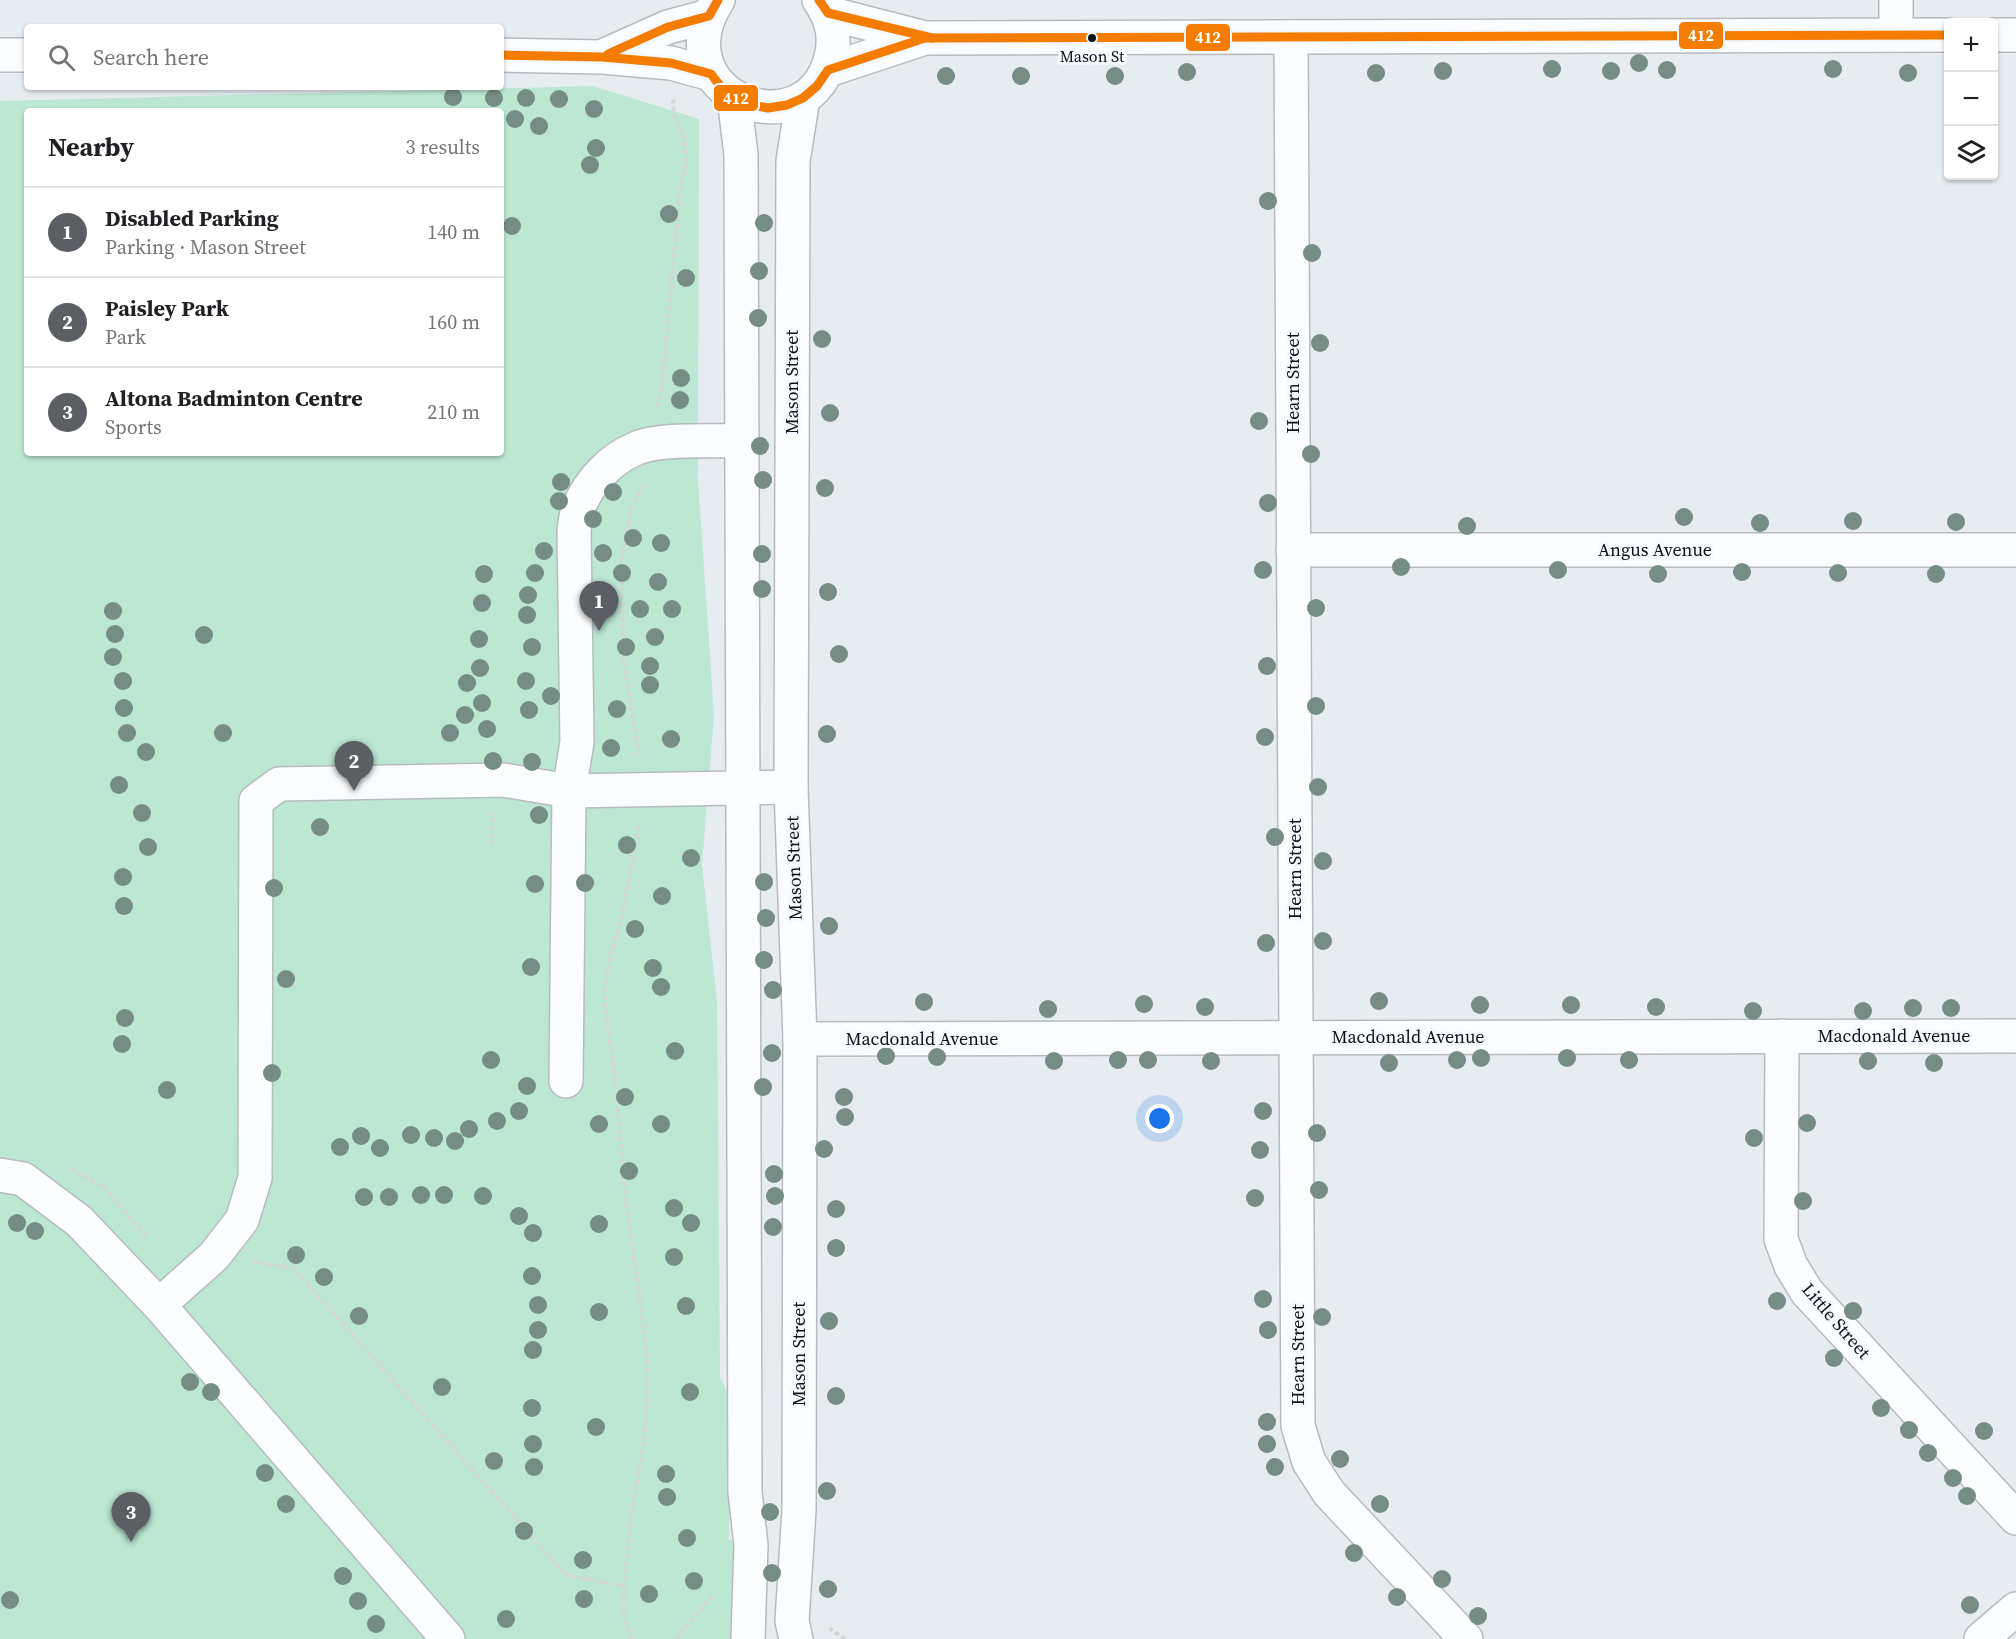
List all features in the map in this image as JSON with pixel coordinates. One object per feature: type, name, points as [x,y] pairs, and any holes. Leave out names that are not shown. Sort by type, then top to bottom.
[{"type":"street","points":[[1896,0],[1896,35]]},
{"type":"street","points":[[824,7],[926,38],[1944,35]]},
{"type":"street","points":[[713,8],[704,35],[705,55],[711,74],[734,97],[751,105],[768,108],[787,105],[803,98],[817,86],[828,70],[833,52],[833,32],[824,7]]},
{"type":"street","points":[[602,57],[713,8]]},
{"type":"street","points":[[1998,35],[2016,35]]},
{"type":"street","name":"Hearn Street","points":[[1292,37],[1298,1426],[1309,1462],[1329,1493],[1466,1639]]},
{"type":"street","points":[[828,70],[926,38]]},
{"type":"street","points":[[0,56],[24,55]]},
{"type":"street","points":[[504,55],[602,57],[671,63],[711,74]]},
{"type":"street","points":[[734,97],[741,155],[744,1492],[751,1545],[748,1639]]},
{"type":"street","name":"Mason Street","points":[[796,1639],[792,1622],[799,1510],[800,1039],[791,787],[793,161],[803,98]]},
{"type":"street","points":[[567,1081],[568,791],[577,742],[574,531],[579,505],[592,483],[611,463],[636,448],[678,442],[741,441]]},
{"type":"street","name":"Angus Avenue","points":[[1293,550],[2016,550]]},
{"type":"street","points":[[159,1305],[214,1256],[242,1220],[255,1178],[256,801],[279,784],[503,780],[568,791],[791,787]]},
{"type":"street","name":"Little Street","points":[[1782,1036],[1781,1239],[1791,1266],[1807,1292],[2016,1518]]},
{"type":"street","name":"Macdonald Avenue","points":[[800,1039],[2016,1036]]},
{"type":"street","points":[[0,1174],[23,1179],[79,1221],[159,1305],[448,1639]]},
{"type":"street","points":[[1981,1639],[2016,1610]]},
{"type":"path","points":[[657,414],[662,386],[680,191],[686,163],[684,137],[674,115],[673,95]]},
{"type":"path","points":[[640,762],[623,656],[622,559],[631,509],[650,474]]},
{"type":"path","points":[[492,845],[493,811]]},
{"type":"path","points":[[632,1639],[624,1619],[624,1586],[648,1392],[638,1277],[626,1202],[616,1088],[605,1007],[605,987],[610,957],[626,901],[639,824]]},
{"type":"path","points":[[66,1166],[106,1189],[151,1243]]},
{"type":"path","points":[[214,1256],[293,1268],[566,1575],[624,1586]]},
{"type":"green space","points":[[593,86],[699,119],[698,479],[714,716],[702,865],[717,1001],[720,1377],[731,1400],[729,1540],[743,1543],[737,1639],[0,1639],[0,101]]},
{"type":"transit line","name":"412","points":[[608,54],[668,27],[709,16],[718,0]]},
{"type":"transit line","name":"412","points":[[819,0],[828,13],[932,38]]},
{"type":"transit line","name":"412","points":[[504,55],[602,57],[671,63],[711,74],[721,87],[734,97],[751,105],[768,108],[787,105],[803,98],[817,86],[828,70],[925,38],[1944,35]]},
{"type":"place","name":"Mason St","points":[[1092,38]]},
{"type":"place","name":"Disabled Parking","points":[[599,631]]},
{"type":"place","name":"Paisley Park","points":[[354,791]]},
{"type":"place","name":"Altona Badminton Centre","points":[[131,1542]]}]
